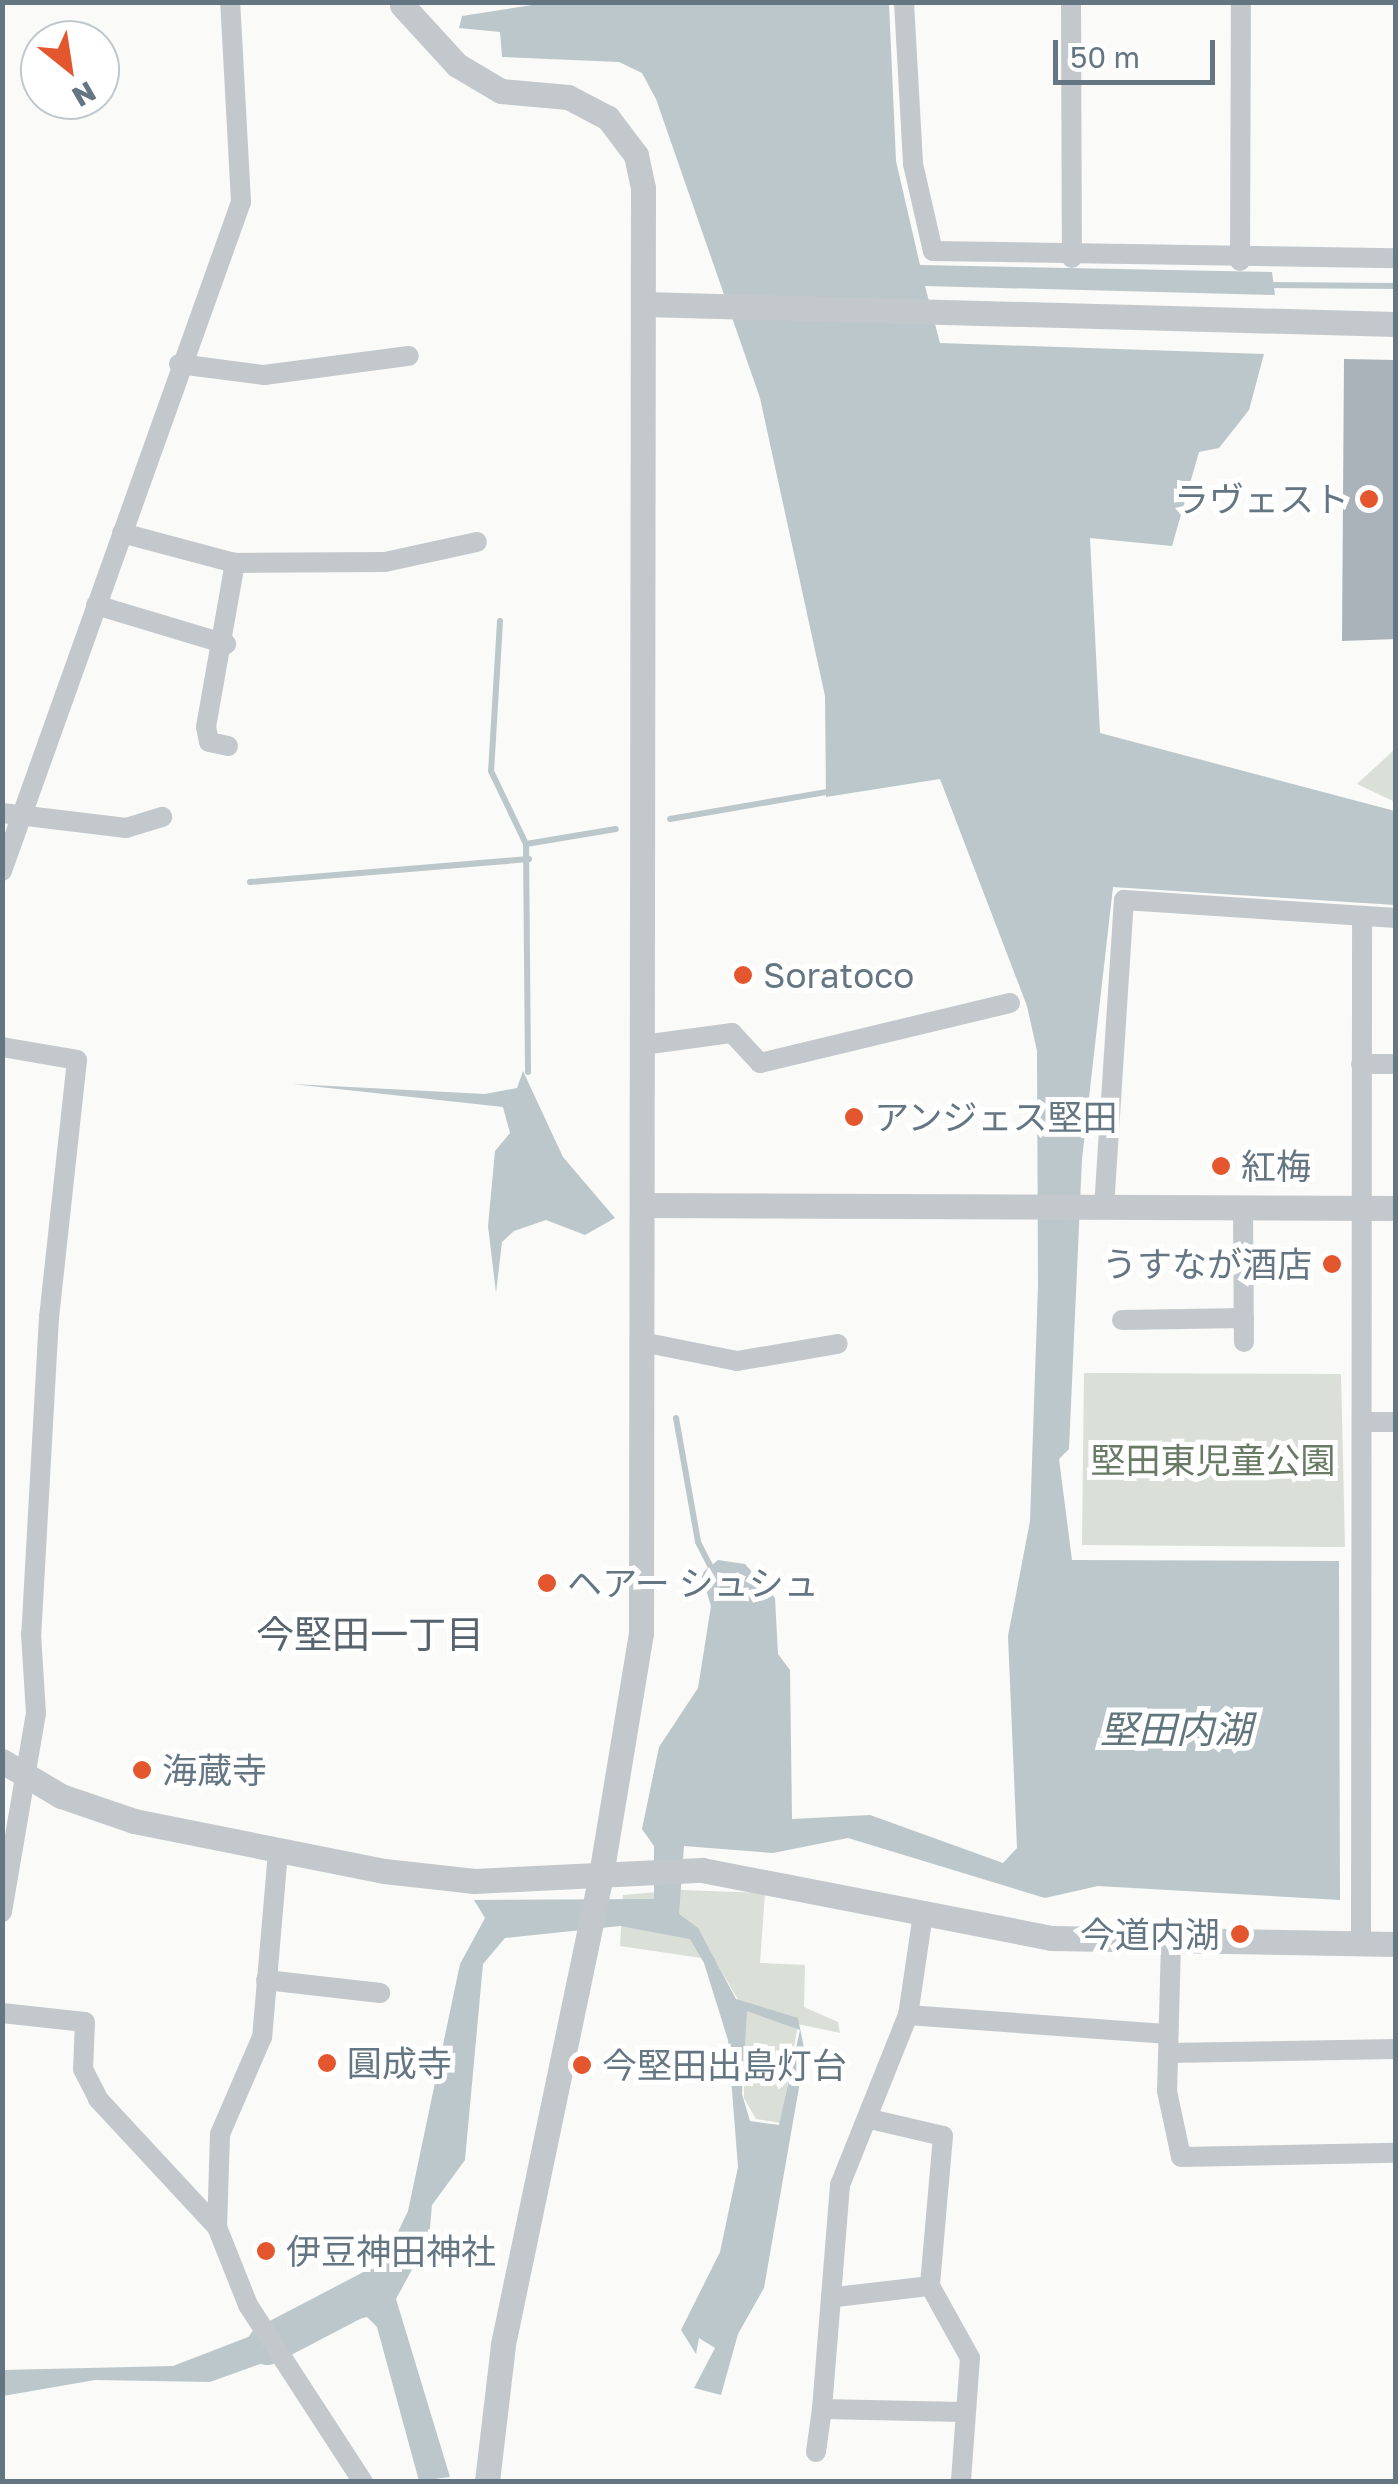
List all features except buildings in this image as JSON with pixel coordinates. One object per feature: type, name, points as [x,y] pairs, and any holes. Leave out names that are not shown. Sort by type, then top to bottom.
[{"type":"street","points":[[2,871],[12,815],[96,605],[179,364],[241,202],[230,2]]},
{"type":"street","points":[[904,2],[913,164],[933,251],[1240,261],[1396,258]]},
{"type":"street","points":[[1071,2],[1072,258]]},
{"type":"street","points":[[1240,2],[1240,261]]},
{"type":"street","points":[[401,3],[457,65],[501,91],[568,97],[608,118],[636,155],[643,188],[641,1633],[599,1887],[503,2345],[488,2482]]},
{"type":"street","points":[[644,304],[1396,324]]},
{"type":"street","points":[[179,364],[264,376],[409,356]]},
{"type":"street","points":[[122,533],[235,563],[385,562],[477,542]]},
{"type":"street","points":[[228,746],[210,742],[206,727],[226,644],[235,563]]},
{"type":"street","points":[[96,605],[226,644]]},
{"type":"street","points":[[12,815],[126,828],[162,817]]},
{"type":"street","points":[[1093,1208],[1124,900],[1396,918]]},
{"type":"street","points":[[1361,1944],[1362,918]]},
{"type":"street","points":[[643,1045],[732,1033],[760,1063],[1010,1004]]},
{"type":"street","points":[[2,1047],[77,1060],[49,1318],[31,1634],[36,1713],[2,1912]]},
{"type":"street","points":[[1362,1064],[1396,1064]]},
{"type":"street","points":[[643,1205],[1396,1208]]},
{"type":"street","points":[[1243,1208],[1244,1342]]},
{"type":"street","points":[[1122,1320],[1244,1318]]},
{"type":"street","points":[[642,1342],[736,1361],[838,1344]]},
{"type":"street","points":[[1363,1422],[1396,1422]]},
{"type":"street","points":[[2,1761],[24,1777],[134,1821],[278,1852],[474,1881],[599,1887],[651,1872],[685,1870],[791,1882],[923,1914],[1051,1938],[1396,1944]]},
{"type":"street","points":[[216,2226],[220,2134],[262,2037],[278,1852]]},
{"type":"street","points":[[816,2452],[836,2297],[840,2185],[870,2119],[908,2015],[923,1914]]},
{"type":"street","points":[[1171,1942],[1168,2044],[1181,2158],[1396,2154]]},
{"type":"street","points":[[266,1980],[380,1993]]},
{"type":"street","points":[[2,2013],[86,2022],[83,2069],[98,2098],[216,2226],[262,2326],[363,2482]]},
{"type":"street","points":[[908,2015],[1168,2044],[1396,2049]]},
{"type":"street","points":[[870,2119],[943,2136],[930,2286],[970,2358],[962,2412],[961,2482]]},
{"type":"street","points":[[836,2297],[930,2286]]},
{"type":"street","points":[[822,2409],[962,2412]]},
{"type":"green space","points":[[1395,749],[1395,802],[1357,784]]},
{"type":"green space","name":"堅田東児童公園","points":[[1084,1373],[1341,1374],[1345,1547],[1082,1545]]},
{"type":"green space","points":[[682,1890],[765,1893],[760,1963],[805,1965],[804,2007],[838,2022],[840,2033],[798,2024],[781,2123],[756,2119],[744,2098],[744,2010],[715,1960],[620,1946],[623,1895]]},
{"type":"water","name":"堅田内湖","points":[[545,3],[889,3],[896,161],[920,265],[1272,272],[1275,295],[925,286],[940,343],[1264,354],[1249,410],[1219,448],[1199,452],[1172,546],[1090,538],[1100,733],[1395,811],[1395,905],[1113,887],[1082,1159],[1069,1449],[1059,1459],[1072,1560],[1339,1561],[1340,1900],[1098,1886],[1045,1898],[848,1838],[773,1853],[684,1846],[679,1914],[698,1928],[736,1999],[798,2018],[805,2053],[764,2288],[738,2334],[721,2395],[694,2388],[715,2348],[699,2338],[696,2354],[681,2330],[720,2252],[738,2167],[728,2040],[704,1963],[690,1939],[620,1926],[505,1938],[483,1964],[465,2160],[432,2205],[429,2238],[396,2299],[450,2477],[419,2481],[377,2327],[367,2317],[331,2326],[320,2305],[378,2274],[408,2211],[460,1964],[485,1918],[474,1900],[654,1899],[654,1846],[642,1829],[659,1747],[698,1688],[711,1606],[701,1574],[718,1560],[745,1564],[775,1598],[778,1654],[790,1670],[792,1819],[870,1815],[1003,1863],[1017,1848],[1008,1636],[1030,1521],[1038,1286],[1037,1051],[1027,1006],[940,779],[826,797],[825,696],[760,398],[656,99],[642,73],[619,62],[502,57],[500,32],[459,28],[462,16]],"holes":[[[747,2011],[800,2030],[779,2125],[750,2121],[742,2094]]]},
{"type":"water","points":[[523,1071],[563,1157],[615,1218],[585,1235],[546,1220],[514,1231],[502,1242],[496,1293],[488,1226],[495,1151],[510,1133],[503,1107],[292,1084],[485,1094],[517,1088]]},
{"type":"water","points":[[310,2313],[319,2328],[263,2363],[210,2382],[95,2380],[3,2396],[2,2370],[173,2366]]},
{"type":"waterway","points":[[1267,285],[1396,286]]},
{"type":"waterway","points":[[500,621],[491,771],[526,844]]},
{"type":"waterway","points":[[670,819],[826,792]]},
{"type":"waterway","points":[[528,1072],[526,844],[616,829]]},
{"type":"waterway","points":[[250,882],[529,859]]},
{"type":"waterway","points":[[676,1418],[698,1542],[713,1571]]},
{"type":"waterway","points":[[267,2345],[374,2289]]},
{"type":"place","name":"ラヴェスト","points":[[1369,499]]},
{"type":"place","name":"Soratoco","points":[[743,975]]},
{"type":"place","name":"アンジェス堅田","points":[[854,1117]]},
{"type":"place","name":"紅梅","points":[[1221,1166]]},
{"type":"place","name":"うすなが酒店","points":[[1332,1264]]},
{"type":"place","name":"ヘアー シュシュ","points":[[547,1583]]},
{"type":"place","name":"海蔵寺","points":[[142,1770]]},
{"type":"place","name":"今道内湖","points":[[1240,1934]]},
{"type":"place","name":"圓成寺","points":[[327,2063]]},
{"type":"place","name":"今堅田出島灯台","points":[[582,2065]]},
{"type":"place","name":"伊豆神田神社","points":[[266,2251]]},
{"type":"district","name":"今堅田一丁目","points":[[370,1634]]}]
